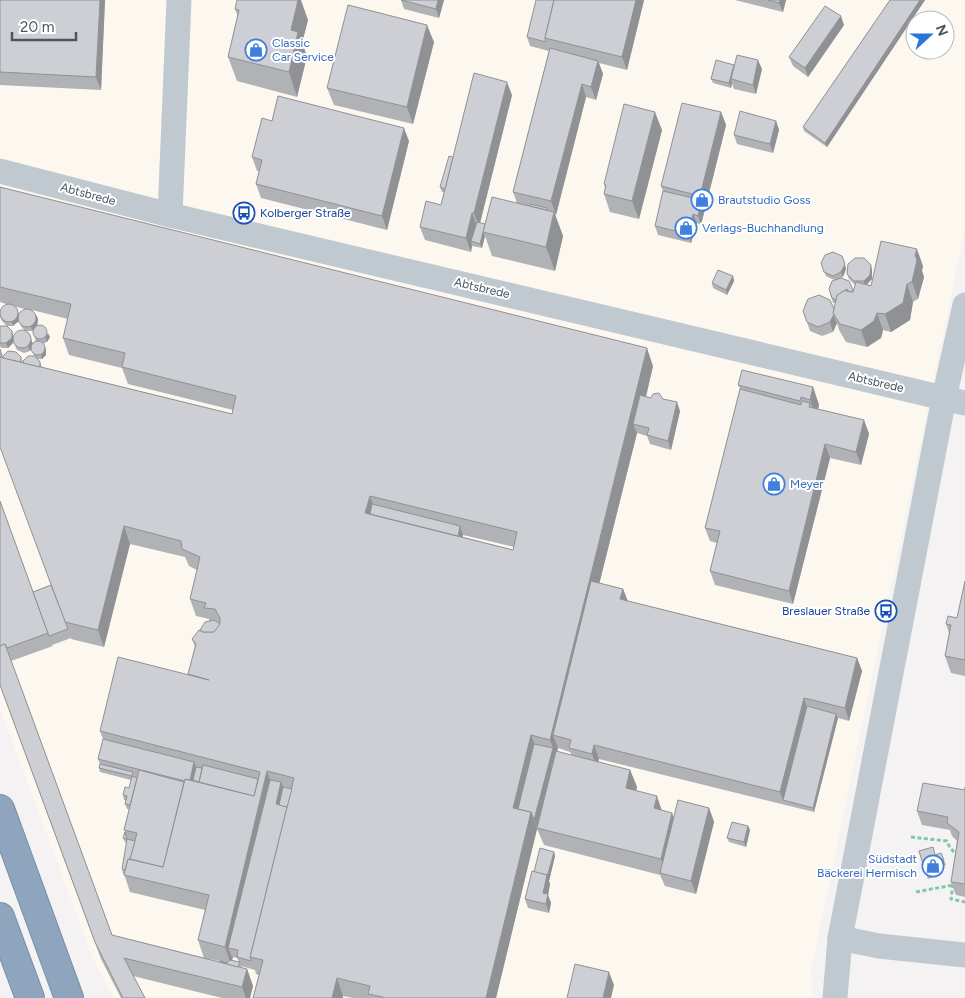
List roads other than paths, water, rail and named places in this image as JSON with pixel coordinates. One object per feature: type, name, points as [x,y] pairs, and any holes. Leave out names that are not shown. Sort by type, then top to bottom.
[{"type":"highway","points":[[0,809],[69,998]]},
{"type":"highway","points":[[0,916],[30,998]]},
{"type":"street","points":[[170,215],[179,0]]},
{"type":"street","name":"Abtsbrede","points":[[0,171],[170,215],[954,400]]},
{"type":"street","points":[[835,998],[840,938],[954,400],[965,305]]},
{"type":"street","points":[[840,938],[879,946],[965,955]]},
{"type":"place","name":"Classic Car Service","points":[[256,50]]},
{"type":"place","name":"Brautstudio Goss","points":[[702,200]]},
{"type":"place","name":"Kolberger Straße","points":[[244,213]]},
{"type":"place","name":"Verlags-Buchhandlung","points":[[686,228]]},
{"type":"place","name":"Meyer","points":[[774,484]]},
{"type":"place","name":"Breslauer Straße","points":[[886,611]]},
{"type":"place","name":"Südstadt Bäckerei Hermisch","points":[[933,866]]}]
